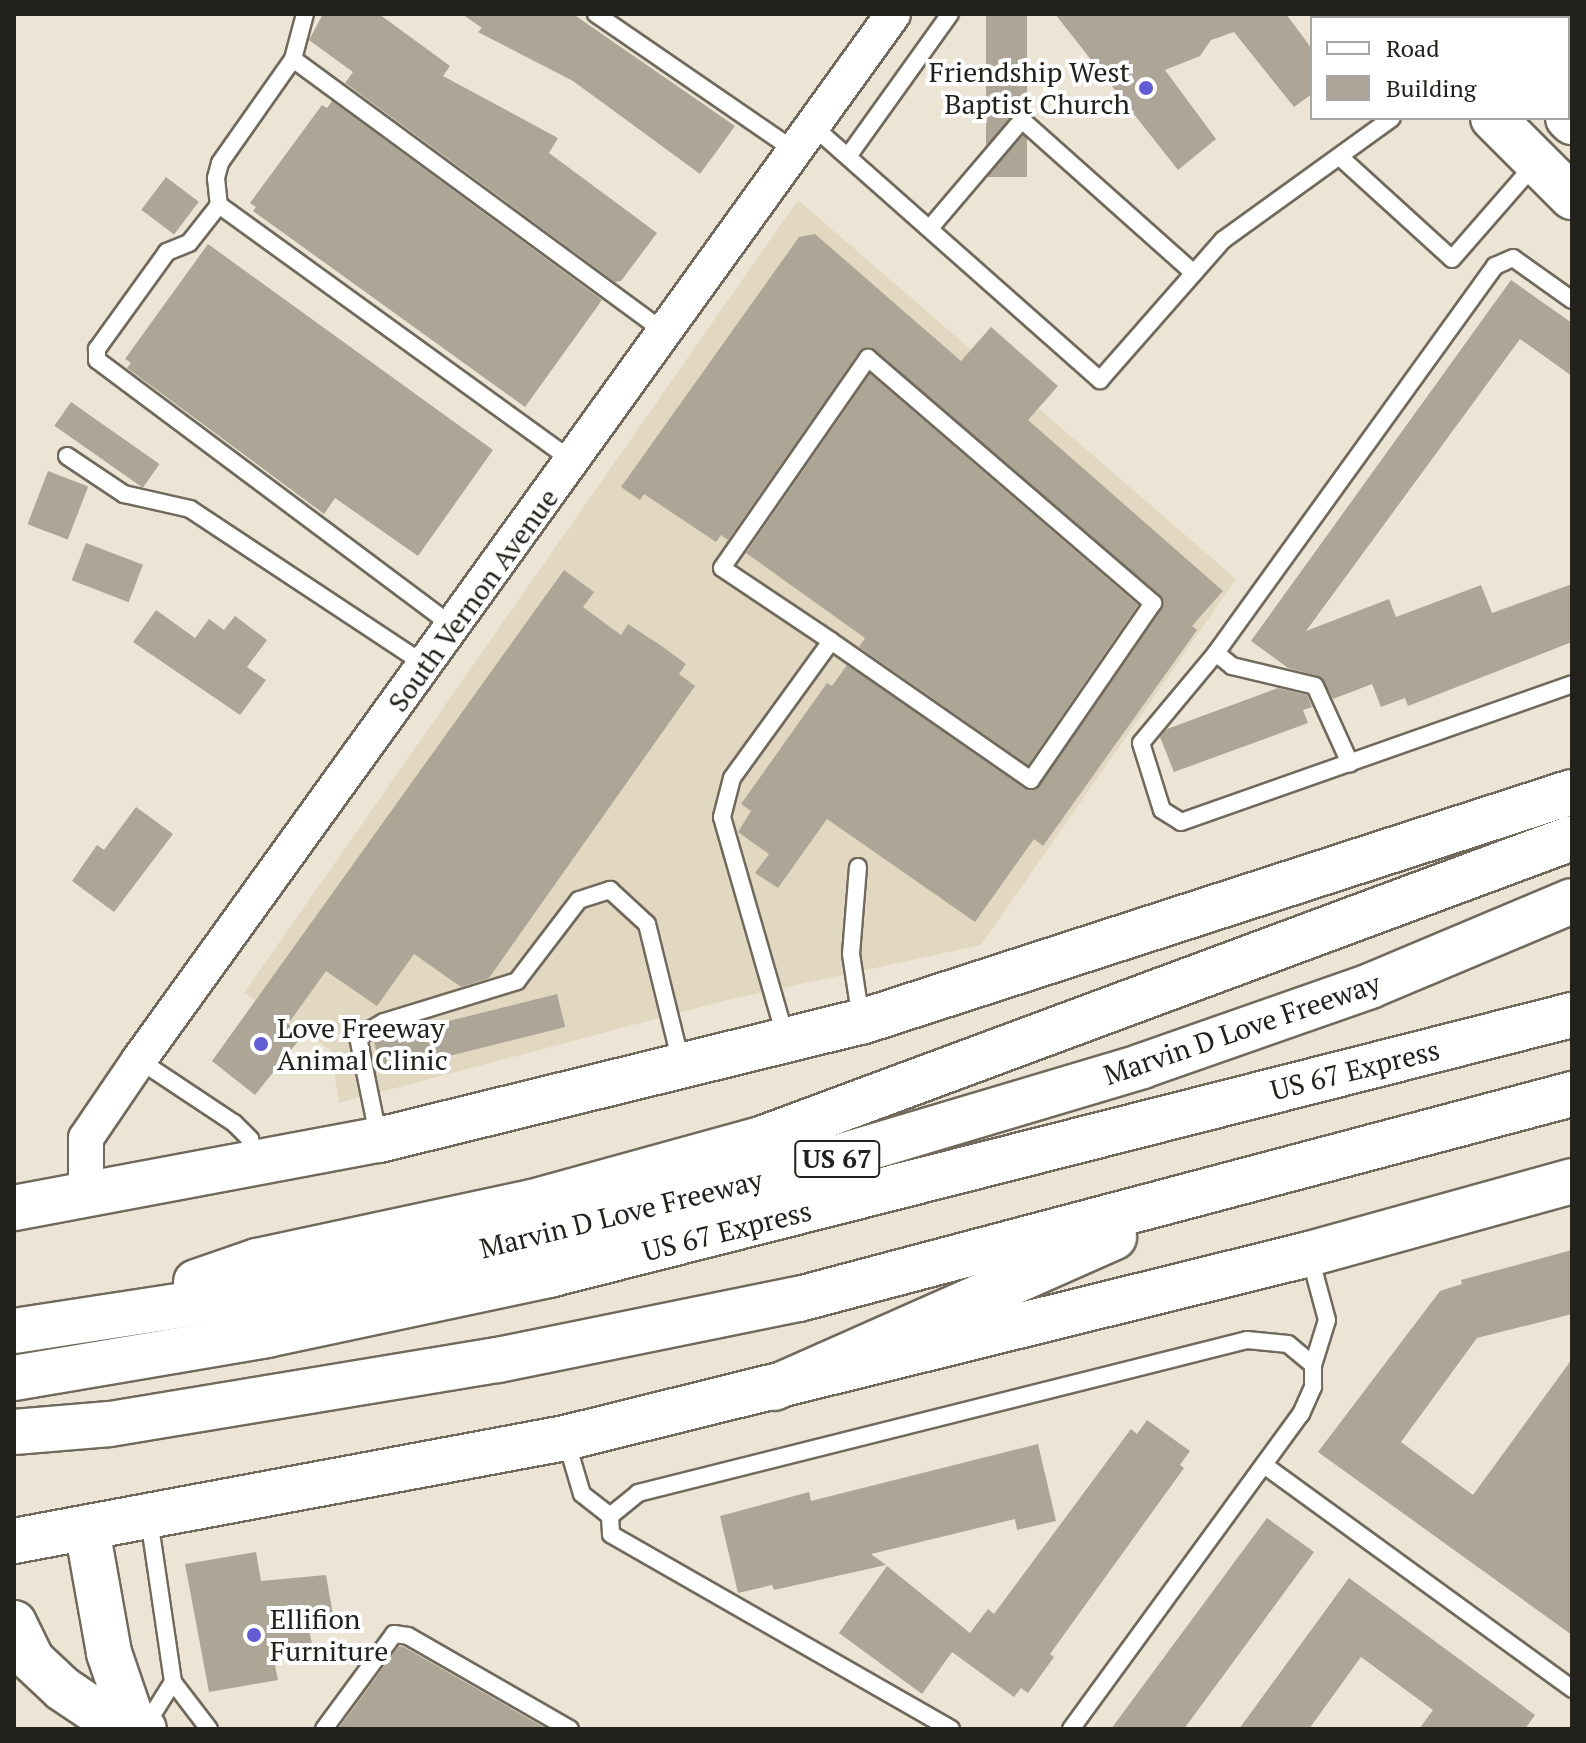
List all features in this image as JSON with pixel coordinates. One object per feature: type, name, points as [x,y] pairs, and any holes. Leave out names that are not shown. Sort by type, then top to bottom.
[{"type":"main road","points":[[1495,120],[1572,197]]},
{"type":"main road","points":[[14,1208],[255,1166],[379,1140],[861,1022],[1572,792]]},
{"type":"main road","points":[[76,1322],[257,1261],[532,1202],[761,1139],[1572,838]]},
{"type":"main road","name":"Marvin D Love Freeway","points":[[14,1331],[263,1293],[524,1240],[909,1139],[1370,986],[1572,901]]},
{"type":"main road","name":"US 67 Express","points":[[14,1378],[267,1335],[549,1275],[1572,1015]]},
{"type":"main road","points":[[14,1432],[110,1424],[483,1363],[769,1305],[1572,1094]]},
{"type":"main road","points":[[774,1388],[1240,1180]]},
{"type":"main road","points":[[14,1541],[149,1519],[565,1438],[1309,1254],[1572,1181]]},
{"type":"main road","points":[[87,1529],[109,1653],[140,1726]]},
{"type":"main road","points":[[14,1623],[32,1660],[63,1689],[96,1711],[140,1726]]},
{"type":"street","name":"South Vernon Avenue","points":[[86,1196],[86,1138],[139,1060],[424,664],[667,334],[890,15]]},
{"type":"lane","points":[[305,14],[293,59],[220,163],[216,178],[219,205],[189,243],[167,252],[97,349],[97,360],[453,626]]},
{"type":"lane","points":[[596,14],[804,139],[849,155],[1100,380],[1223,240],[1389,120]]},
{"type":"lane","points":[[849,155],[950,14]]},
{"type":"lane","points":[[293,59],[667,334]]},
{"type":"lane","points":[[930,228],[1022,120],[1194,273]]},
{"type":"lane","points":[[1340,157],[1452,259],[1536,164]]},
{"type":"lane","points":[[219,205],[574,462]]},
{"type":"lane","points":[[1572,300],[1513,258],[1495,266],[1216,653],[1141,743],[1162,810],[1181,822],[1572,684]]},
{"type":"lane","points":[[868,358],[1153,603],[1031,780],[831,641],[722,568],[868,358]]},
{"type":"lane","points":[[67,456],[124,494],[190,509],[424,664]]},
{"type":"lane","points":[[787,1041],[757,924],[722,817],[732,778],[831,641]]},
{"type":"lane","points":[[1216,653],[1232,666],[1315,686],[1350,763]]},
{"type":"lane","points":[[858,867],[851,954],[861,1022]]},
{"type":"lane","points":[[379,1140],[358,1037],[384,1022],[517,981],[579,900],[610,890],[647,924],[683,1068]]},
{"type":"lane","points":[[139,1060],[234,1123],[250,1139],[255,1166]]},
{"type":"lane","points":[[1071,1729],[1301,1414],[1313,1387],[1313,1365],[1327,1320],[1309,1254]]},
{"type":"lane","points":[[610,1516],[638,1493],[1247,1340],[1288,1344],[1313,1365]]},
{"type":"lane","points":[[565,1438],[582,1494],[610,1516],[611,1534],[951,1729]]},
{"type":"lane","points":[[1264,1465],[1572,1689]]},
{"type":"lane","points":[[149,1519],[173,1682],[209,1729]]},
{"type":"lane","points":[[324,1729],[394,1634],[408,1636],[570,1729]]},
{"type":"lane","points":[[140,1726],[173,1682]]},
{"type":"shaded area","points":[[798,200],[1236,579],[981,945],[727,1000],[339,1103],[331,1050],[244,993]]},
{"type":"building","points":[[323,14],[379,14],[450,66],[443,76],[558,138],[549,153],[657,233],[621,281],[615,282],[345,83],[353,72],[309,40]]},
{"type":"building","points":[[462,14],[573,14],[735,126],[700,174],[573,81],[478,32],[482,28]]},
{"type":"building","points":[[986,14],[1027,14],[1027,177],[986,177]]},
{"type":"building","name":"Friendship West Baptist Church","points":[[1055,14],[1286,14],[1310,46],[1310,95],[1294,107],[1234,32],[1211,40],[1200,56],[1165,70],[1216,139],[1178,170]]},
{"type":"building","points":[[332,101],[602,300],[525,407],[253,211],[256,207],[250,203],[322,105],[327,108]]},
{"type":"building","points":[[166,177],[199,202],[174,234],[141,210]]},
{"type":"building","points":[[815,234],[961,361],[991,327],[1058,386],[1028,420],[1223,591],[1192,626],[1197,630],[1043,846],[1034,839],[975,922],[827,819],[778,888],[755,873],[769,854],[738,832],[751,811],[741,804],[827,683],[832,686],[847,665],[1025,789],[1036,790],[1162,609],[1163,600],[870,347],[859,352],[728,540],[721,535],[716,542],[644,494],[640,500],[621,487],[799,237]]},
{"type":"building","points":[[208,244],[493,450],[418,556],[335,498],[324,514],[127,368],[131,363],[125,359]]},
{"type":"building","points":[[1511,280],[1572,323],[1572,376],[1520,339],[1306,631],[1389,599],[1396,617],[1481,585],[1492,613],[1572,584],[1572,642],[1408,706],[1405,698],[1381,707],[1372,684],[1333,699],[1321,677],[1288,668],[1251,641]]},
{"type":"building","points":[[870,374],[1138,605],[1028,765],[859,647],[865,638],[746,553]]},
{"type":"building","points":[[71,402],[159,464],[143,488],[54,426]]},
{"type":"building","points":[[48,471],[88,486],[68,540],[28,524]]},
{"type":"building","points":[[86,543],[143,565],[129,602],[72,580]]},
{"type":"building","points":[[564,570],[594,592],[583,607],[621,635],[628,624],[663,647],[686,664],[679,674],[695,686],[489,978],[461,987],[414,954],[377,1006],[326,971],[288,1024],[303,1035],[255,1095],[212,1061]]},
{"type":"building","points":[[156,610],[195,638],[209,619],[224,630],[235,616],[267,640],[247,667],[266,680],[240,715],[133,642]]},
{"type":"building","points":[[1278,688],[1307,695],[1312,707],[1303,710],[1308,723],[1174,772],[1160,737],[1167,729]]},
{"type":"building","points":[[136,807],[173,834],[114,912],[72,881],[97,845],[104,850]]},
{"type":"building","points":[[557,994],[565,1027],[382,1073],[374,1040]]},
{"type":"building","points":[[1572,1250],[1572,1314],[1477,1338],[1401,1442],[1473,1495],[1572,1359],[1572,1635],[1318,1452],[1440,1291],[1462,1284],[1461,1280]]},
{"type":"building","points":[[1147,1420],[1190,1451],[1180,1465],[1184,1468],[1050,1654],[1054,1657],[1028,1693],[1021,1688],[1014,1697],[952,1652],[922,1694],[839,1633],[887,1566],[970,1633],[988,1609],[994,1614],[1131,1429],[1137,1434]]},
{"type":"building","points":[[1038,1444],[1056,1521],[1017,1530],[1015,1519],[871,1554],[886,1565],[774,1590],[772,1585],[738,1593],[720,1516],[809,1492],[811,1501]]},
{"type":"building","points":[[1267,1518],[1314,1552],[1184,1729],[1111,1729]]},
{"type":"building","name":"Ellifion Furniture","points":[[256,1552],[261,1581],[326,1575],[333,1615],[307,1620],[313,1649],[273,1656],[278,1680],[209,1692],[185,1564]]},
{"type":"building","points":[[1349,1578],[1535,1715],[1525,1729],[1419,1729],[1433,1710],[1361,1657],[1309,1729],[1239,1729]]},
{"type":"building","points":[[399,1646],[404,1647],[547,1729],[338,1729]]},
{"type":"place","name":"Friendship West Baptist Church","points":[[1146,88]]},
{"type":"place","name":"Love Freeway Animal Clinic","points":[[261,1044]]},
{"type":"place","name":"Ellifion Furniture","points":[[254,1635]]}]
